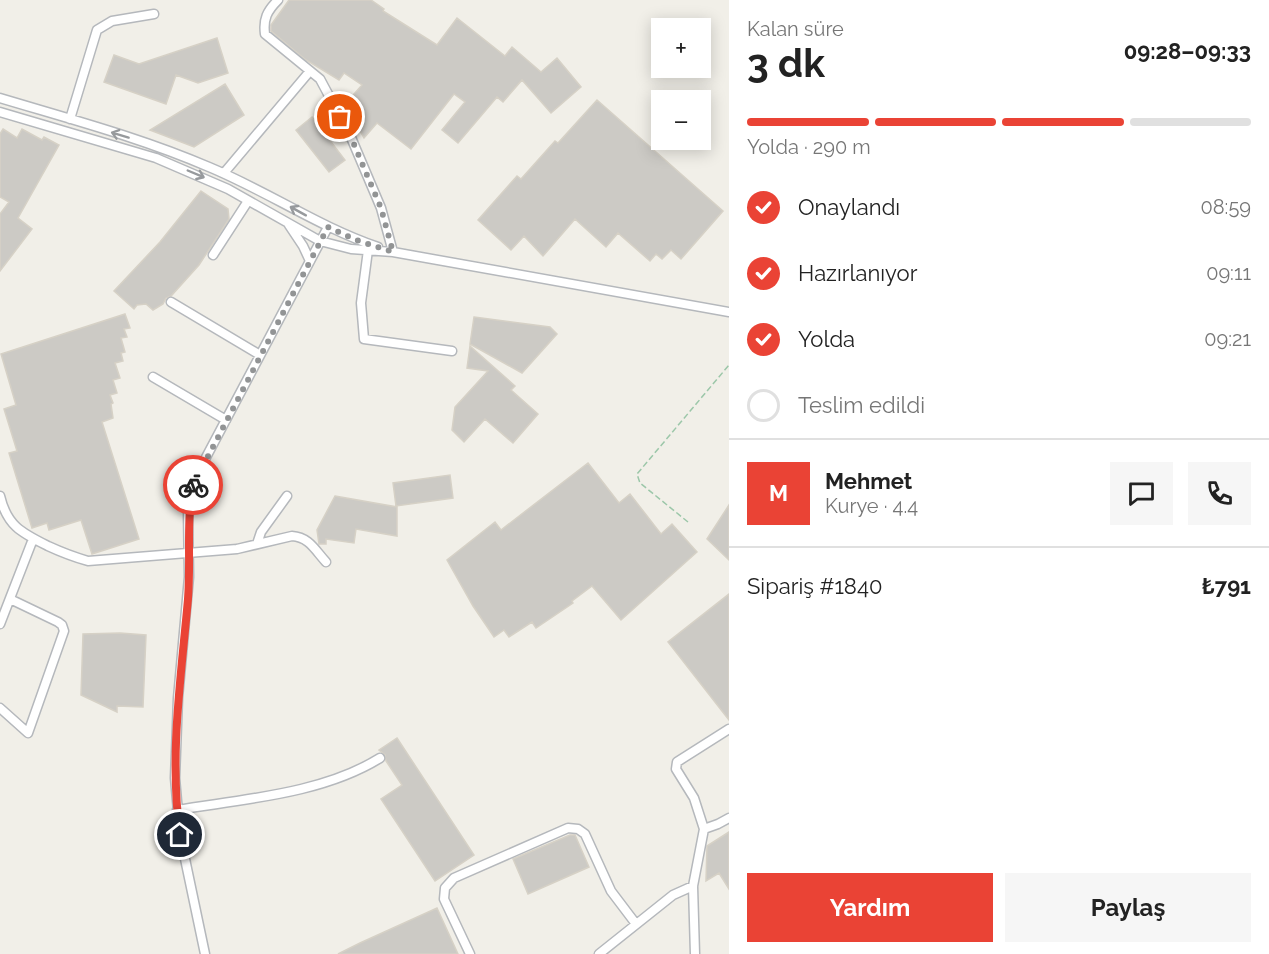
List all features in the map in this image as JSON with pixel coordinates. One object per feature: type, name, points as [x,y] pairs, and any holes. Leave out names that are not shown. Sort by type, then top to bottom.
[{"type":"street","points":[[278,0],[269,9],[263,23],[265,34],[320,79],[350,135],[381,208],[391,252]]},
{"type":"street","points":[[70,119],[97,30],[112,21],[154,14]]},
{"type":"street","points":[[224,173],[310,71]]},
{"type":"street","points":[[0,98],[165,150],[224,173],[328,227],[391,252]]},
{"type":"street","points":[[0,112],[156,158],[220,185],[320,242],[351,249],[391,252],[729,312]]},
{"type":"street","points":[[213,255],[248,201]]},
{"type":"street","points":[[287,222],[310,261]]},
{"type":"street","points":[[205,954],[183,853],[177,810],[176,738],[188,600],[188,511],[194,480],[328,227]]},
{"type":"street","points":[[368,250],[361,303],[364,339],[452,351]]},
{"type":"street","points":[[171,302],[260,355]]},
{"type":"street","points":[[153,376],[226,420]]},
{"type":"street","points":[[0,496],[10,520],[21,532],[70,556],[88,561],[188,555],[237,549],[281,537],[301,537],[312,544],[326,562]]},
{"type":"street","points":[[257,544],[261,531],[287,496]]},
{"type":"street","points":[[0,624],[33,539]]},
{"type":"street","points":[[0,708],[28,733],[64,631],[58,622],[10,599]]},
{"type":"street","points":[[695,954],[693,886],[704,829],[694,798],[676,769],[677,762],[729,729]]},
{"type":"street","points":[[177,810],[288,792],[360,770],[380,759]]},
{"type":"street","points":[[704,829],[729,818]]},
{"type":"street","points":[[470,954],[444,899],[447,884],[454,878],[568,828],[578,829],[585,834],[611,891],[636,924]]},
{"type":"street","points":[[599,954],[673,895],[693,886]]},
{"type":"path","points":[[688,522],[640,483],[637,474],[729,365]]},
{"type":"building","points":[[289,0],[371,0],[384,9],[383,11],[437,45],[457,18],[505,56],[512,47],[541,72],[557,58],[581,87],[551,113],[522,80],[503,102],[497,97],[458,143],[442,130],[465,102],[454,94],[411,149],[377,123],[364,138],[345,104],[362,85],[344,73],[339,80],[306,60],[271,31],[271,25]]},
{"type":"building","points":[[217,38],[228,73],[198,83],[176,75],[166,104],[104,82],[114,55],[139,64]]},
{"type":"building","points":[[225,84],[244,115],[194,147],[150,130]]},
{"type":"building","points":[[597,100],[651,150],[723,211],[681,259],[671,250],[662,259],[656,254],[650,261],[618,233],[606,247],[575,219],[543,256],[524,236],[511,250],[478,220],[517,176],[521,179],[555,141],[558,143]]},
{"type":"building","points":[[312,117],[345,160],[329,172],[296,130]]},
{"type":"building","points":[[3,129],[17,138],[22,129],[42,140],[44,137],[59,145],[18,218],[32,229],[0,271],[0,214],[9,202],[0,197],[0,134]]},
{"type":"building","points":[[201,191],[228,209],[229,219],[199,265],[171,296],[166,298],[163,304],[153,310],[146,304],[137,305],[134,309],[114,291],[160,242]]},
{"type":"building","points":[[125,314],[130,328],[124,329],[127,337],[121,338],[125,352],[121,353],[123,361],[115,363],[120,378],[113,380],[117,393],[110,395],[113,403],[111,404],[113,418],[102,422],[139,539],[92,554],[81,520],[49,530],[47,523],[32,528],[9,453],[17,451],[4,409],[16,405],[1,354]]},
{"type":"building","points":[[474,317],[550,327],[557,334],[522,373],[470,344]]},
{"type":"building","points":[[470,346],[515,386],[511,390],[538,414],[513,443],[485,419],[464,442],[452,430],[455,407],[488,371],[467,368]]},
{"type":"building","points":[[588,463],[619,503],[630,494],[661,534],[672,524],[697,552],[621,620],[592,586],[572,601],[573,603],[536,628],[532,622],[509,637],[504,630],[494,637],[447,560],[495,522],[501,530]]},
{"type":"building","points":[[450,475],[453,498],[396,506],[393,483]]},
{"type":"building","points":[[335,496],[397,507],[397,536],[356,529],[354,543],[326,539],[326,544],[319,544],[317,530]]},
{"type":"building","points":[[729,505],[729,560],[707,539]]},
{"type":"building","points":[[729,594],[729,720],[668,642]]},
{"type":"building","points":[[83,634],[146,635],[143,707],[117,706],[117,712],[81,695]]},
{"type":"building","points":[[397,738],[474,855],[435,881],[381,799],[402,785],[386,761],[385,755],[379,750]]},
{"type":"building","points":[[729,832],[729,889],[719,873],[706,881],[707,846]]},
{"type":"building","points":[[570,835],[575,835],[589,867],[528,894],[513,859]]},
{"type":"building","points":[[437,908],[458,954],[338,954],[360,943]]},
{"type":"way so far","points":[[193,485],[328,227],[356,240],[393,252],[381,208],[340,117]]},
{"type":"route","points":[[180,835],[175,778],[176,738],[188,600],[188,511],[193,485]]}]
